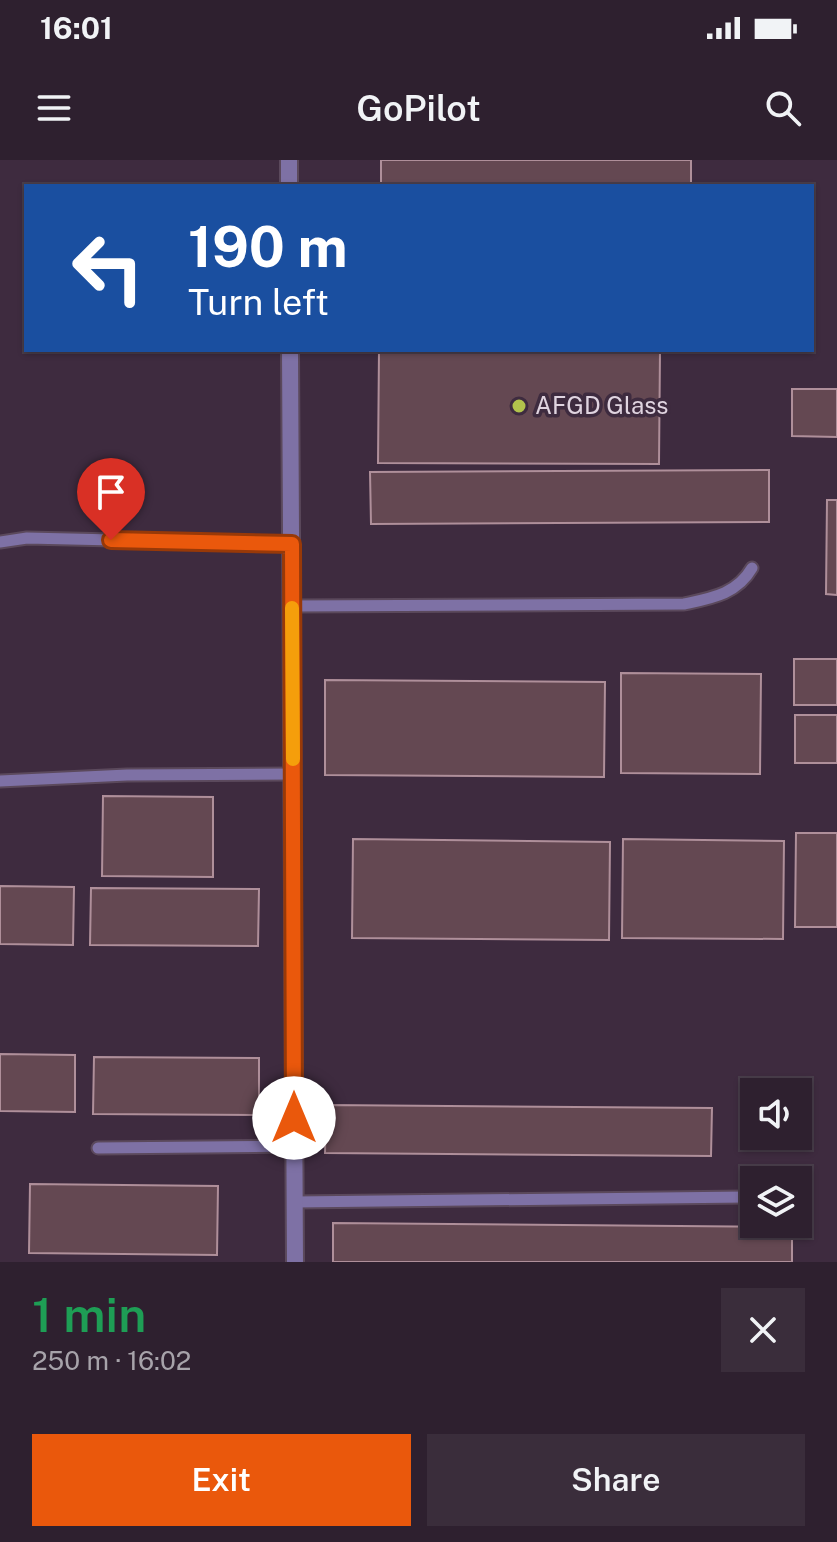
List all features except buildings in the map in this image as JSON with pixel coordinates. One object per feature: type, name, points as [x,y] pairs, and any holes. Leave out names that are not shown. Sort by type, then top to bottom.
[{"type":"street","points":[[289,160],[289,184]]},
{"type":"street","points":[[290,352],[295,1262]]},
{"type":"lane","points":[[0,542],[27,538],[292,544]]},
{"type":"lane","points":[[292,606],[684,604],[715,597],[742,584],[752,568]]},
{"type":"lane","points":[[0,781],[127,775],[293,774]]},
{"type":"lane","points":[[98,1148],[294,1146]]},
{"type":"lane","points":[[295,1202],[740,1197]]},
{"type":"slow traffic","points":[[292,608],[293,759]]},
{"type":"place","name":"AFGD Glass","points":[[519,406]]},
{"type":"route","points":[[111,540],[292,544],[294,1118]]}]
